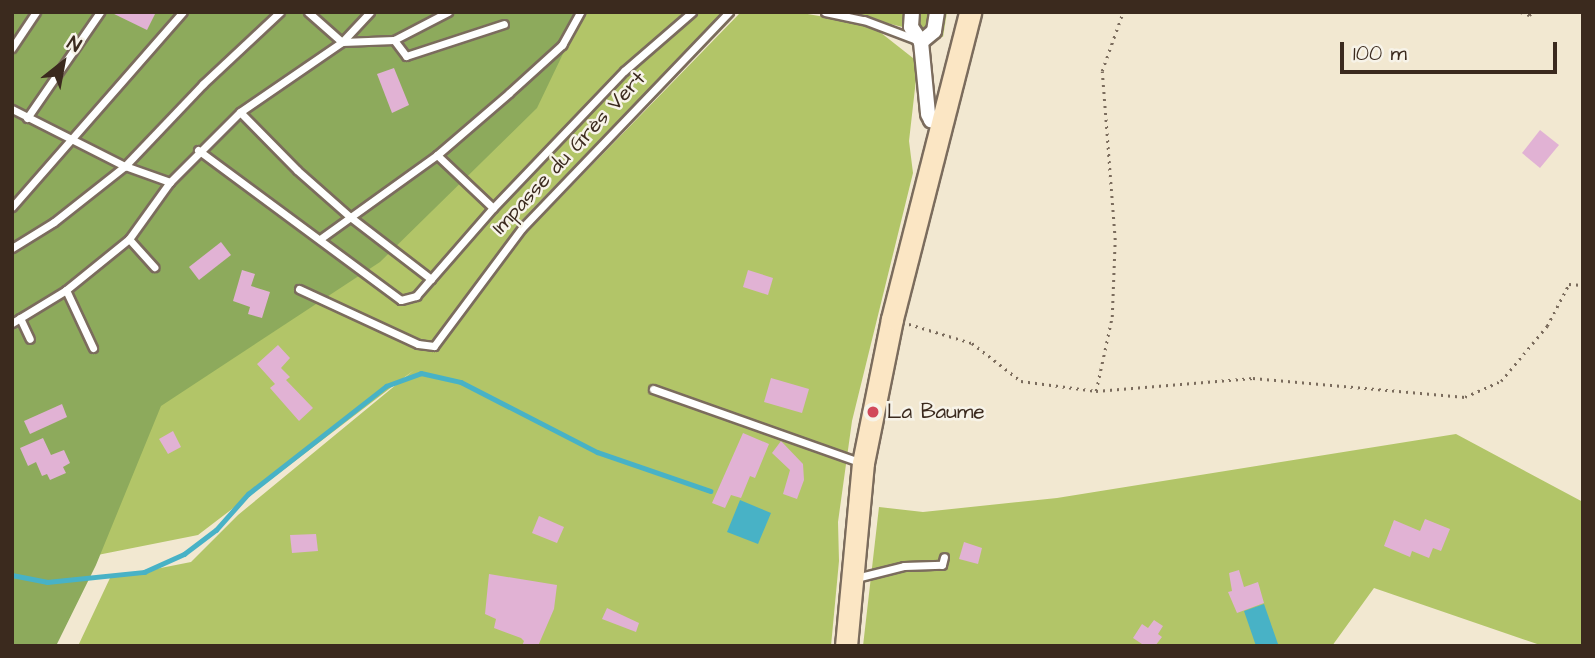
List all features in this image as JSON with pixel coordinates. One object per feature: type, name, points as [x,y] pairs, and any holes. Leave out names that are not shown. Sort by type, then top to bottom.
[{"type":"main road","points":[[846,646],[863,463],[892,319],[970,12]]},
{"type":"street","points":[[912,12],[911,27],[921,42],[928,114],[931,120],[943,123]]},
{"type":"street","points":[[921,42],[934,31],[937,12]]},
{"type":"lane","points":[[12,48],[36,12]]},
{"type":"lane","points":[[27,118],[100,12]]},
{"type":"lane","points":[[12,207],[183,12]]},
{"type":"lane","points":[[12,248],[54,222],[124,166],[203,84],[280,12]]},
{"type":"lane","points":[[308,12],[342,42],[394,40],[448,12]]},
{"type":"lane","points":[[30,338],[16,321],[66,290],[129,239],[170,182],[198,150],[240,112],[342,42],[370,12]]},
{"type":"lane","points":[[320,239],[437,155],[562,45],[580,12]]},
{"type":"lane","points":[[198,150],[401,300],[416,296],[493,208],[625,71],[692,12]]},
{"type":"lane","name":"Impasse du Grès Vert","points":[[299,289],[418,344],[434,346],[522,228],[729,12]]},
{"type":"lane","points":[[825,12],[864,20],[921,42]]},
{"type":"lane","points":[[394,40],[406,56],[504,24]]},
{"type":"lane","points":[[12,109],[124,166],[170,182]]},
{"type":"lane","points":[[240,112],[349,216],[431,279]]},
{"type":"lane","points":[[437,155],[493,208]]},
{"type":"lane","points":[[129,239],[154,267]]},
{"type":"lane","points":[[66,290],[93,348]]},
{"type":"lane","points":[[653,389],[863,463]]},
{"type":"lane","points":[[852,579],[904,566],[942,565],[944,556]]},
{"type":"path","points":[[1096,391],[1112,317],[1115,240],[1102,71],[1123,12]]},
{"type":"path","points":[[1521,12],[1529,15],[1533,12]]},
{"type":"path","points":[[892,319],[972,343],[1021,381],[1096,391],[1253,378],[1465,397],[1501,381],[1547,326],[1569,284],[1583,285]]},
{"type":"green space","points":[[12,12],[723,12],[518,224],[444,341],[526,233],[739,14],[796,12],[871,25],[918,62],[909,141],[913,173],[852,421],[838,522],[839,561],[831,646],[78,646],[110,578],[191,562],[238,515],[414,370],[198,535],[12,572]]},
{"type":"green space","points":[[12,12],[583,12],[537,108],[380,262],[161,406],[96,565],[56,646],[12,646]]},
{"type":"green space","points":[[842,12],[947,12],[943,37]]},
{"type":"green space","points":[[1456,434],[1583,502],[1583,646],[1543,646],[1374,588],[1332,646],[863,646],[879,507],[923,512],[1057,498]]},
{"type":"water","points":[[740,500],[771,513],[758,544],[727,532]]},
{"type":"water","points":[[1264,604],[1278,644],[1274,646],[1256,646],[1244,611]]},
{"type":"building","points":[[110,12],[156,12],[147,30]]},
{"type":"building","points":[[394,68],[409,105],[392,113],[377,74]]},
{"type":"building","points":[[1540,130],[1559,145],[1540,168],[1522,153]]},
{"type":"building","points":[[221,242],[231,255],[199,280],[189,267]]},
{"type":"building","points":[[242,270],[255,274],[251,286],[270,292],[262,318],[248,314],[250,307],[233,301]]},
{"type":"building","points":[[748,270],[773,278],[768,295],[743,287]]},
{"type":"building","points":[[278,345],[290,358],[281,368],[290,377],[286,380],[313,408],[299,421],[270,388],[275,384],[257,364]]},
{"type":"building","points":[[771,378],[809,389],[802,413],[764,402]]},
{"type":"building","points":[[62,404],[67,417],[30,434],[24,421]]},
{"type":"building","points":[[173,431],[181,447],[168,454],[159,439]]},
{"type":"building","points":[[743,433],[769,444],[755,478],[750,476],[741,498],[731,495],[725,508],[712,503]]},
{"type":"building","points":[[43,438],[51,455],[64,450],[70,463],[63,467],[66,473],[50,480],[47,474],[42,476],[36,462],[28,466],[20,448]]},
{"type":"building","points":[[781,441],[803,464],[804,480],[797,499],[783,494],[790,470],[772,453]]},
{"type":"building","points":[[539,516],[564,527],[557,543],[532,533]]},
{"type":"building","points":[[1425,519],[1450,529],[1441,551],[1433,548],[1429,558],[1412,551],[1410,557],[1384,546],[1394,520],[1420,531]]},
{"type":"building","points":[[316,534],[318,551],[292,553],[290,535]]},
{"type":"building","points":[[964,542],[982,548],[978,564],[959,559]]},
{"type":"building","points":[[1239,570],[1244,587],[1258,582],[1264,603],[1237,613],[1228,592],[1232,591],[1229,573]]},
{"type":"building","points":[[489,574],[557,585],[554,609],[538,646],[522,646],[524,641],[521,638],[494,628],[496,619],[485,614]]},
{"type":"building","points":[[607,608],[639,623],[636,632],[602,619]]},
{"type":"building","points":[[1154,620],[1163,626],[1158,634],[1162,637],[1155,646],[1145,646],[1133,638],[1142,624],[1148,628]]},
{"type":"waterway","points":[[12,575],[47,582],[144,572],[184,554],[216,530],[248,494],[386,386],[421,373],[461,382],[597,452],[711,491]]},
{"type":"place","name":"La Baume","points":[[873,412]]}]
